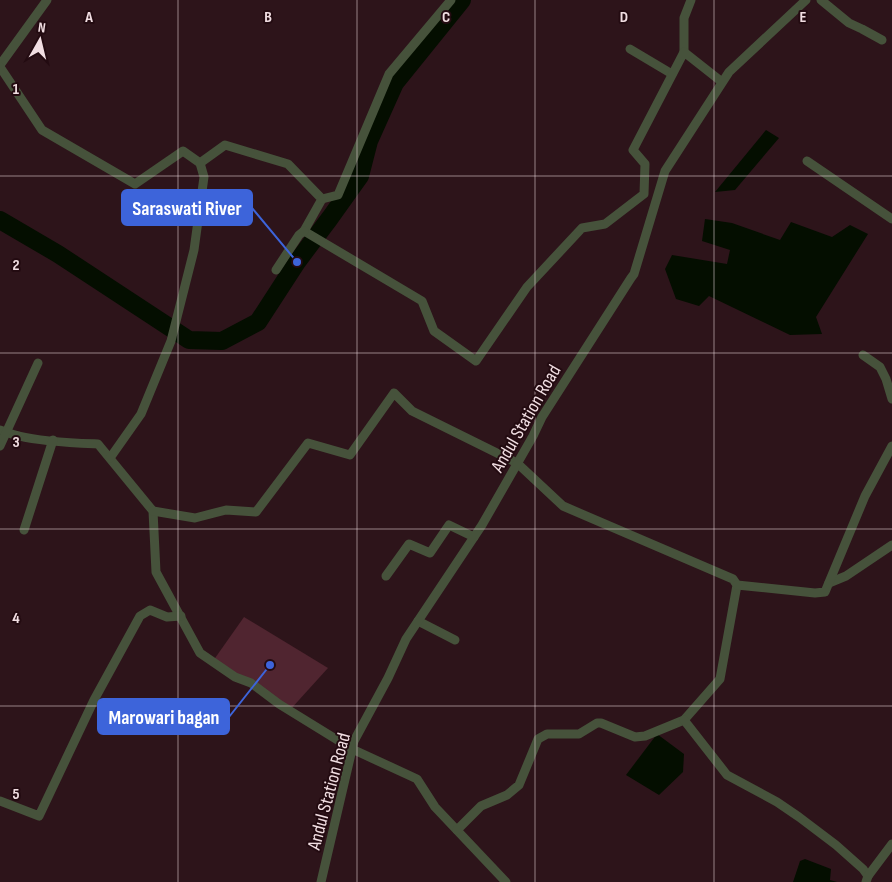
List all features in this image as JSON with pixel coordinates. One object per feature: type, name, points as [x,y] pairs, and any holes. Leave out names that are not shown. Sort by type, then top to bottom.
[{"type":"street","points":[[47,0],[0,66],[42,130],[135,184],[182,151],[200,163],[204,177],[194,250],[171,340],[141,414],[110,458]]},
{"type":"street","points":[[322,198],[338,195],[389,74],[451,0]]},
{"type":"street","points":[[304,232],[422,301],[434,331],[476,361],[527,287],[582,228],[605,224],[644,194],[645,164],[633,150],[684,52],[684,18],[691,0]]},
{"type":"street","name":"Andul Station Road","points":[[321,882],[354,741],[388,678],[406,639],[474,537],[533,436],[542,417],[632,278],[664,172],[729,72],[806,0]]},
{"type":"street","points":[[821,0],[849,23],[882,40]]},
{"type":"street","points":[[630,49],[672,74]]},
{"type":"street","points":[[684,52],[722,82]]},
{"type":"street","points":[[200,163],[225,145],[288,164],[322,198]]},
{"type":"street","points":[[807,161],[892,220]]},
{"type":"street","points":[[276,270],[299,235],[304,232],[322,198]]},
{"type":"street","points":[[863,355],[880,367],[892,399]]},
{"type":"street","points":[[0,446],[3,431],[38,363]]},
{"type":"street","points":[[153,511],[195,518],[226,510],[256,512],[308,443],[350,454],[394,393],[412,411],[517,463],[563,506],[733,579],[737,585],[720,679],[684,720],[645,736],[635,736],[597,722],[579,734],[543,735],[538,739],[518,786],[507,796],[481,806],[457,830]]},
{"type":"street","points":[[3,431],[20,436],[98,444],[153,511],[156,572],[200,653],[235,677],[251,683],[279,704],[352,749],[418,779],[435,807],[506,882]]},
{"type":"street","points":[[24,530],[53,440]]},
{"type":"street","points":[[737,585],[814,593],[826,592],[865,496],[892,446]]},
{"type":"street","points":[[386,576],[409,544],[430,553],[449,525],[474,537]]},
{"type":"street","points":[[829,583],[846,576],[892,545]]},
{"type":"street","points":[[0,801],[39,816],[94,700],[140,616],[150,610],[167,617],[180,616]]},
{"type":"street","points":[[418,621],[455,640]]},
{"type":"street","points":[[684,720],[728,776],[777,802],[799,817],[836,845],[863,869],[867,879]]},
{"type":"street","points":[[867,879],[892,844]]},
{"type":"shaded area","points":[[766,130],[779,138],[735,190],[715,192]]},
{"type":"shaded area","points":[[705,219],[732,223],[780,240],[791,222],[832,237],[850,225],[868,234],[816,317],[822,334],[790,335],[709,296],[699,306],[676,299],[665,269],[672,255],[727,264],[730,250],[702,241]]},
{"type":"shaded area","points":[[244,617],[328,668],[289,711],[213,661]]},
{"type":"shaded area","points":[[657,734],[684,754],[683,772],[659,795],[626,775]]},
{"type":"shaded area","points":[[805,859],[831,869],[830,880],[837,882],[793,882],[800,861]]},
{"type":"waterway","points":[[0,220],[58,254],[189,340],[222,341],[258,322],[297,262],[360,176],[369,141],[395,83],[462,0]]},
{"type":"place","name":"Saraswati River","points":[[297,262]]},
{"type":"place","name":"Marowari bagan","points":[[270,665]]}]
